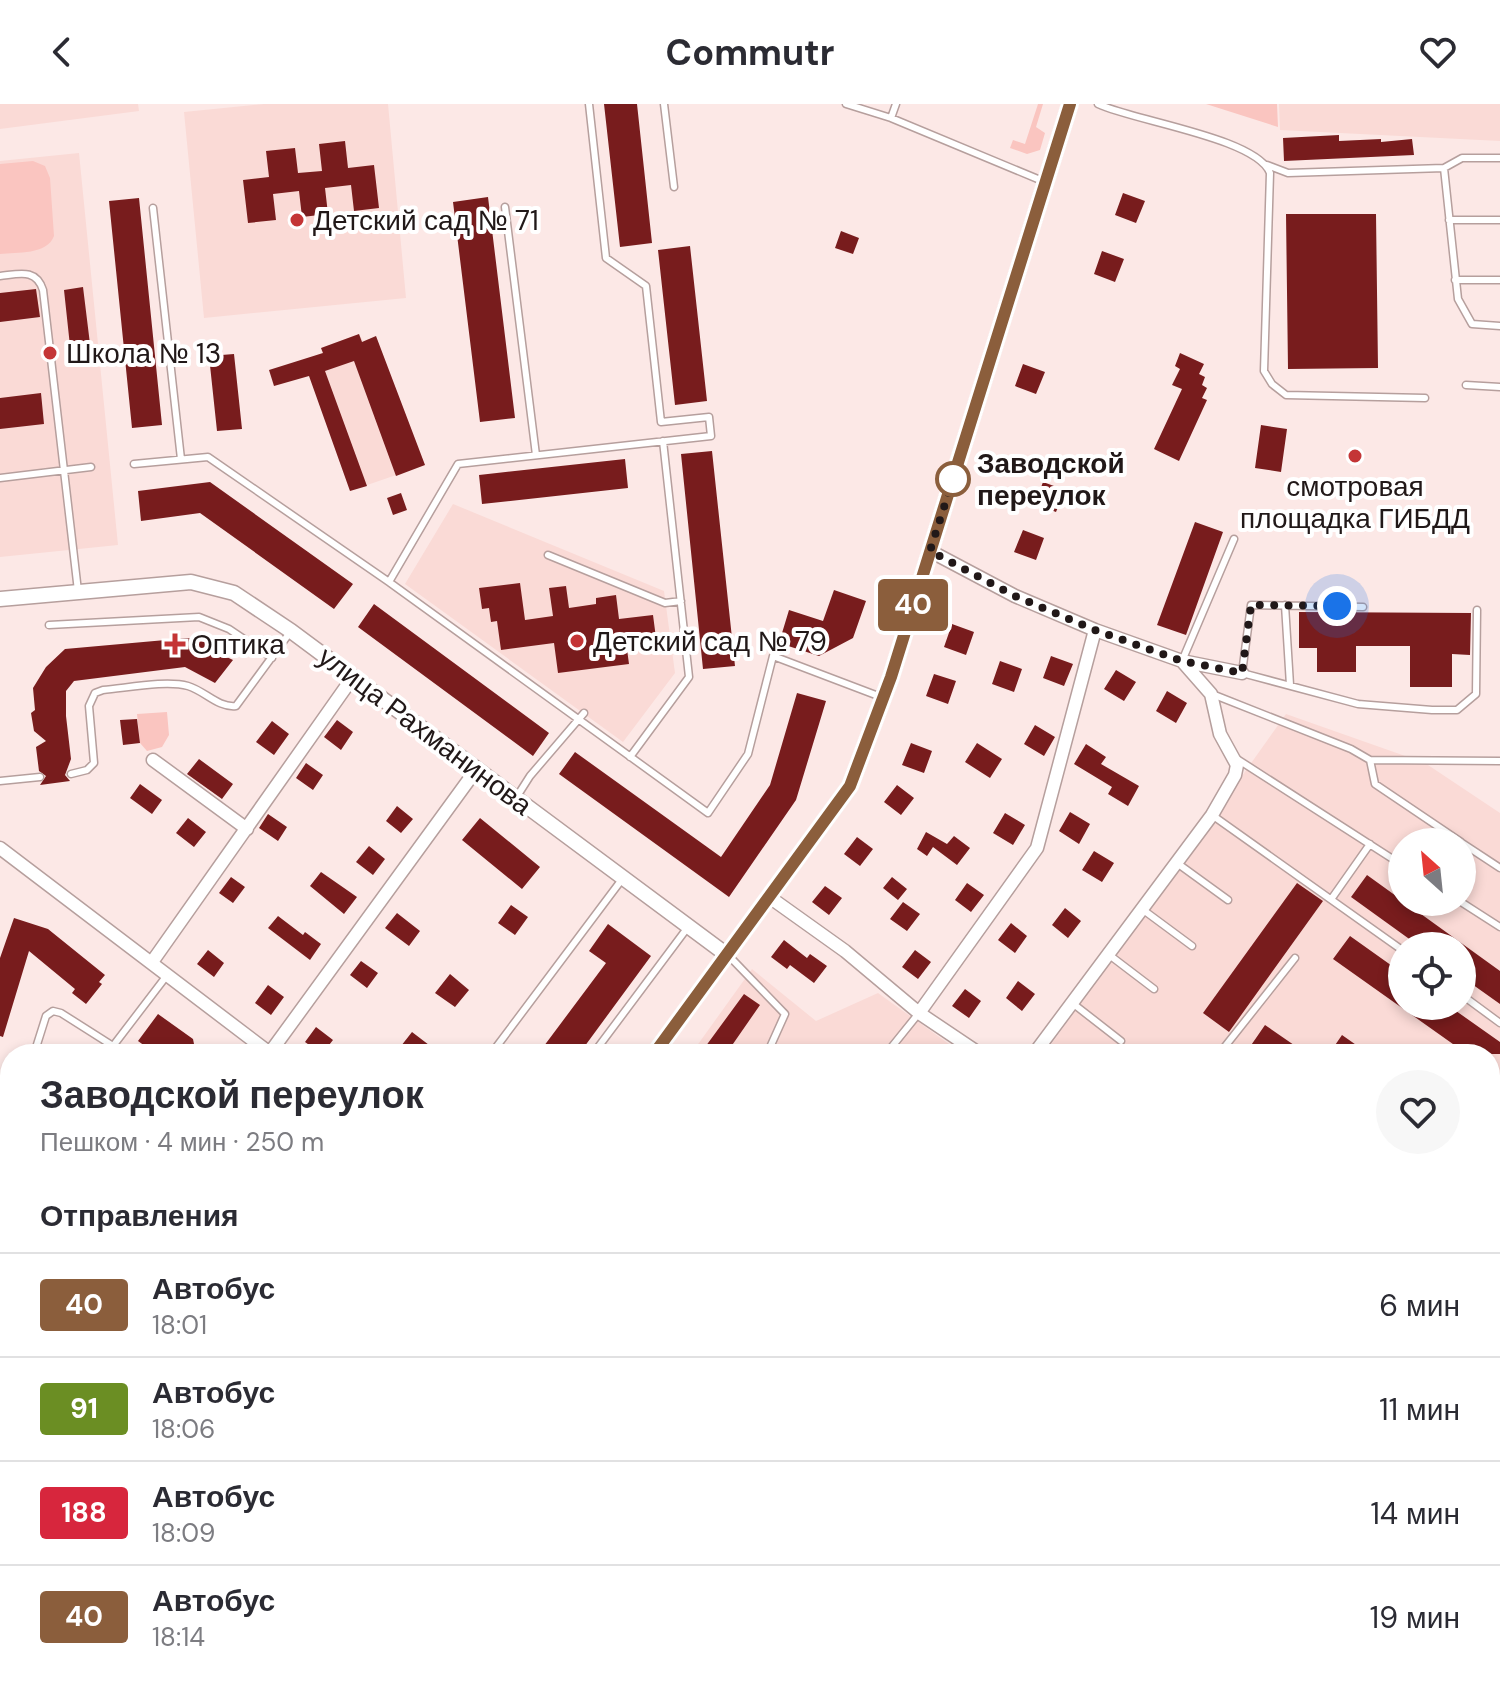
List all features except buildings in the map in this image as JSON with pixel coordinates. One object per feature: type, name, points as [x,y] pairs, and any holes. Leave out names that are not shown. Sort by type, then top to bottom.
[{"type":"street","points":[[661,1044],[850,786],[884,698],[1070,104]]},
{"type":"street","points":[[930,551],[1015,596],[1095,630],[1182,661],[1242,673]]},
{"type":"street","name":"улица Рахманинова","points":[[0,599],[174,582],[208,585],[245,599],[727,955]]},
{"type":"street","points":[[919,1013],[1037,848],[1095,630]]},
{"type":"street","points":[[1041,1044],[1212,815],[1235,775],[1237,765],[1220,734],[1211,694],[1182,661]]},
{"type":"street","points":[[152,962],[353,677]]},
{"type":"street","points":[[153,760],[247,829]]},
{"type":"street","points":[[277,1044],[476,770]]},
{"type":"street","points":[[0,848],[257,1044]]},
{"type":"street","points":[[768,896],[845,951],[919,1013],[962,1044]]},
{"type":"lane","points":[[389,582],[458,464],[711,436],[709,417],[661,422],[646,286],[606,258],[589,104]]},
{"type":"lane","points":[[664,104],[674,187]]},
{"type":"lane","points":[[846,104],[870,108],[1045,182]]},
{"type":"lane","points":[[891,118],[896,104]]},
{"type":"lane","points":[[1098,104],[1229,143],[1288,173],[1444,168],[1462,158],[1500,158]]},
{"type":"lane","points":[[1267,165],[1270,173],[1264,371],[1272,384],[1286,395],[1425,398]]},
{"type":"lane","points":[[1444,168],[1458,299],[1472,324],[1500,326]]},
{"type":"lane","points":[[505,207],[536,455]]},
{"type":"lane","points":[[153,208],[181,459]]},
{"type":"lane","points":[[1449,220],[1500,220]]},
{"type":"lane","points":[[0,276],[28,273],[41,283],[78,591]]},
{"type":"lane","points":[[1455,280],[1500,280]]},
{"type":"lane","points":[[1466,385],[1500,387]]},
{"type":"lane","points":[[630,757],[689,677],[663,441]]},
{"type":"lane","points":[[134,464],[208,457],[438,613],[708,813],[748,754],[773,656],[884,698]]},
{"type":"lane","points":[[0,478],[91,467]]},
{"type":"lane","points":[[1182,661],[1234,539]]},
{"type":"lane","points":[[548,555],[665,603],[681,601]]},
{"type":"lane","points":[[1363,607],[1251,605],[1242,673],[1358,704],[1457,710],[1476,694],[1477,610]]},
{"type":"lane","points":[[1285,605],[1290,685]]},
{"type":"lane","points":[[49,625],[199,617],[229,629],[272,658]]},
{"type":"lane","points":[[71,774],[87,770],[94,763],[89,706],[95,693],[182,685],[231,707],[239,703],[291,631]]},
{"type":"lane","points":[[1211,694],[1351,749],[1370,760],[1500,761]]},
{"type":"lane","points":[[516,798],[530,776],[584,713]]},
{"type":"lane","points":[[1230,754],[1388,856]]},
{"type":"lane","points":[[1370,760],[1375,784],[1441,828]]},
{"type":"lane","points":[[0,781],[40,777]]},
{"type":"lane","points":[[1212,815],[1388,940]]},
{"type":"lane","points":[[1332,898],[1370,844]]},
{"type":"lane","points":[[1476,852],[1500,868]]},
{"type":"lane","points":[[1177,863],[1228,900]]},
{"type":"lane","points":[[498,1044],[623,878]]},
{"type":"lane","points":[[1142,909],[1192,946]]},
{"type":"lane","points":[[1476,912],[1500,927]]},
{"type":"lane","points":[[600,1044],[688,927]]},
{"type":"lane","points":[[1108,954],[1154,989]]},
{"type":"lane","points":[[727,955],[785,1014],[772,1044]]},
{"type":"lane","points":[[1227,1044],[1295,958]]},
{"type":"lane","points":[[115,1044],[168,974]]},
{"type":"lane","points":[[1071,1002],[1121,1041]]},
{"type":"lane","points":[[1476,1005],[1500,1023]]},
{"type":"lane","points":[[37,1044],[46,1016],[53,1011],[110,1044]]},
{"type":"lane","points":[[894,1044],[919,1013]]},
{"type":"shaded area","points":[[0,104],[138,104],[139,111],[0,129]]},
{"type":"shaded area","name":"Детский сад № 71","points":[[264,104],[388,104],[406,298],[204,318],[184,112]]},
{"type":"shaded area","points":[[1038,104],[1043,104],[1036,127],[1045,133],[1040,150],[1027,154],[1010,148],[1013,140],[1025,144]]},
{"type":"shaded area","points":[[1206,104],[1277,104],[1278,127]]},
{"type":"shaded area","points":[[1279,104],[1500,104],[1500,141],[1280,130]]},
{"type":"shaded area","name":"Школа № 13","points":[[79,153],[118,545],[0,557],[0,161]]},
{"type":"shaded area","points":[[33,161],[45,166],[50,178],[54,236],[38,250],[0,254],[0,164]]},
{"type":"shaded area","points":[[359,334],[363,341],[376,337],[425,465],[350,491],[304,360],[322,353],[321,348]]},
{"type":"shaded area","name":"Детский сад № 79","points":[[453,504],[664,591],[675,673],[623,742],[405,584]]},
{"type":"shaded area","points":[[167,712],[169,735],[162,747],[147,751],[140,743],[137,714]]},
{"type":"shaded area","points":[[1286,714],[1425,763],[1500,813],[1500,1044],[1051,1044]]},
{"type":"shaded area","points":[[752,969],[816,1021],[878,993],[949,1044],[698,1044]]},
{"type":"bus line","name":"40","points":[[661,1044],[850,786],[861,763],[968,435],[1070,104]]},
{"type":"place","name":"Детский сад № 71","points":[[297,220]]},
{"type":"place","name":"Школа № 13","points":[[50,353]]},
{"type":"place","name":"смотровая площадка ГИБДД","points":[[1355,456]]},
{"type":"place","name":"Заводской переулок","points":[[953,479]]},
{"type":"place","name":"Детский сад № 79","points":[[577,641]]},
{"type":"place","name":"Оптика","points":[[175,644]]},
{"type":"route","points":[[953,479],[930,551],[1015,596],[1095,630],[1182,661],[1242,673],[1251,605],[1337,606]]}]
